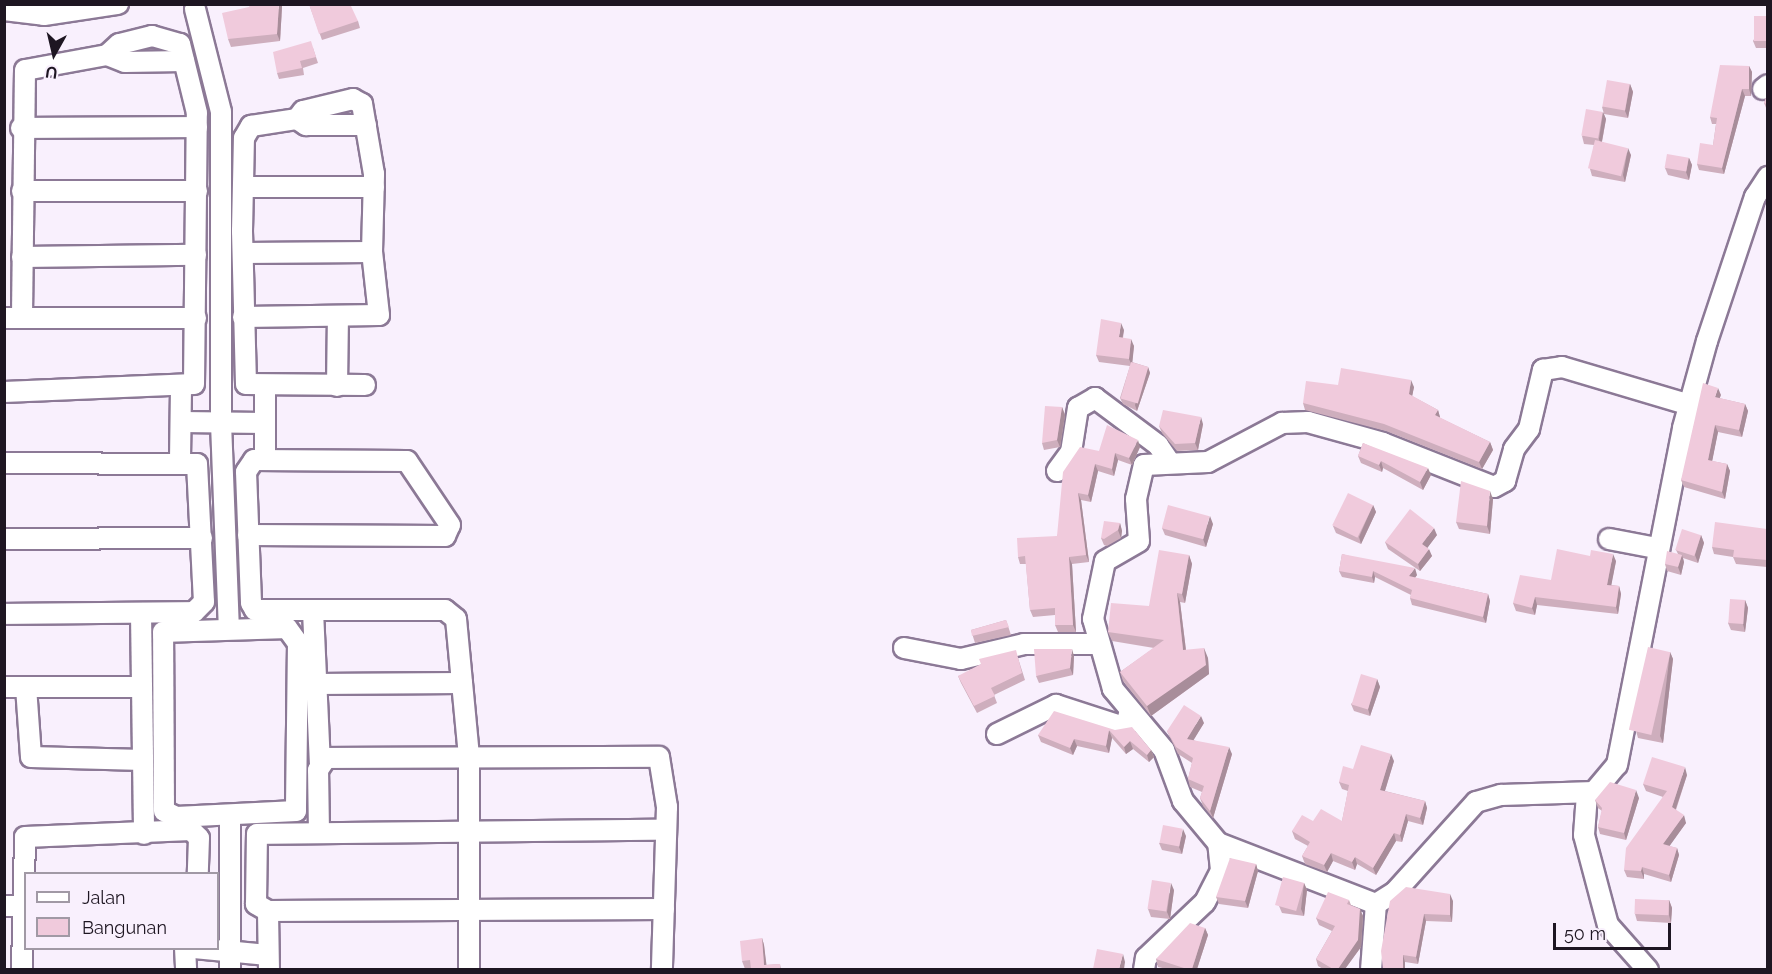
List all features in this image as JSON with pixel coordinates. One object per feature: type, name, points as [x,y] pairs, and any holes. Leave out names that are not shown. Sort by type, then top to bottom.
[{"type":"street","points":[[4,10],[44,15],[118,4]]},
{"type":"street","points":[[195,9],[221,112],[221,423],[229,629]]},
{"type":"street","points":[[4,392],[181,388],[196,378],[197,127],[184,62],[125,62],[107,55],[25,70],[21,128],[22,257],[13,318],[196,318]]},
{"type":"street","points":[[243,317],[338,318],[379,315],[372,252],[374,187],[366,124],[306,124],[297,119],[250,126],[244,138],[243,187],[243,317],[246,384],[265,386],[365,385]]},
{"type":"street","points":[[21,128],[197,127]]},
{"type":"street","points":[[1376,904],[1395,892],[1476,802],[1501,795],[1587,794],[1605,783],[1617,765],[1656,548],[1690,405],[1755,197],[1767,177]]},
{"type":"street","points":[[243,187],[374,187]]},
{"type":"street","points":[[22,191],[197,191]]},
{"type":"street","points":[[243,253],[372,252]]},
{"type":"street","points":[[22,257],[196,255]]},
{"type":"street","points":[[337,386],[338,318]]},
{"type":"street","points":[[1376,904],[1218,843],[1183,801],[1164,750],[1129,714],[1110,682],[1093,619],[1105,561],[1139,541],[1136,499],[1144,465],[1168,460],[1216,460],[1282,423],[1308,422],[1383,443],[1494,487],[1505,482],[1514,449],[1528,429],[1542,370],[1562,367],[1690,405]]},
{"type":"street","points":[[265,386],[265,460]]},
{"type":"street","points":[[180,460],[181,388]]},
{"type":"street","points":[[1057,471],[1071,452],[1078,408],[1095,398],[1158,445],[1168,460]]},
{"type":"street","points":[[181,422],[265,423]]},
{"type":"street","points":[[4,463],[180,460],[196,464],[200,472],[202,538],[201,610],[4,614]]},
{"type":"street","points":[[248,535],[446,536],[450,531],[407,461],[254,460],[246,472],[248,535],[255,610],[452,613],[469,757],[469,969]]},
{"type":"street","points":[[4,539],[202,538]]},
{"type":"street","points":[[1609,539],[1656,548]]},
{"type":"street","points":[[314,611],[315,684],[320,763],[319,832]]},
{"type":"street","points":[[141,613],[144,834]]},
{"type":"street","points":[[287,628],[294,634],[299,804],[287,815],[230,816],[176,817],[164,811],[160,653],[163,632],[287,628]]},
{"type":"street","points":[[904,648],[961,658],[1024,644],[1098,644]]},
{"type":"street","points":[[315,684],[462,683]]},
{"type":"street","points":[[4,687],[142,687]]},
{"type":"street","points":[[26,687],[31,757],[143,760]]},
{"type":"street","points":[[997,734],[1056,705],[1121,726],[1126,726],[1129,714]]},
{"type":"street","points":[[320,763],[326,758],[659,757],[666,830],[662,969]]},
{"type":"street","points":[[1587,794],[1584,835],[1608,925],[1648,969]]},
{"type":"street","points":[[230,816],[230,961]]},
{"type":"street","points":[[664,909],[268,912],[256,904],[257,834],[666,830]]},
{"type":"street","points":[[22,969],[17,906],[25,837],[197,833],[198,872]]},
{"type":"street","points":[[1144,969],[1146,958],[1205,902],[1221,870],[1218,843]]},
{"type":"street","points":[[1371,969],[1376,904]]},
{"type":"street","points":[[200,950],[230,961],[269,962],[268,912]]},
{"type":"street","points":[[185,950],[186,969]]},
{"type":"building","points":[[250,4],[279,4],[277,34],[228,39],[222,13],[249,7]]},
{"type":"building","points":[[309,4],[350,4],[358,21],[319,34]]},
{"type":"building","points":[[1754,16],[1767,16],[1767,41],[1754,41]]},
{"type":"building","points":[[311,41],[316,57],[300,61],[302,68],[277,73],[273,52]]},
{"type":"building","points":[[1720,65],[1749,66],[1749,89],[1742,89],[1722,168],[1697,164],[1700,143],[1713,145],[1717,118],[1710,117]]},
{"type":"building","points":[[1607,80],[1630,84],[1625,111],[1602,107]]},
{"type":"building","points":[[1586,109],[1603,112],[1598,139],[1581,136]]},
{"type":"building","points":[[1595,140],[1628,148],[1621,176],[1588,168]]},
{"type":"building","points":[[1667,154],[1689,158],[1686,172],[1665,168]]},
{"type":"building","points":[[1101,319],[1121,323],[1119,337],[1131,339],[1129,359],[1096,355]]},
{"type":"building","points":[[1131,362],[1148,367],[1138,403],[1121,399]]},
{"type":"building","points":[[1341,368],[1411,380],[1409,394],[1438,410],[1435,415],[1490,442],[1479,462],[1384,424],[1303,403],[1306,381],[1338,385]]},
{"type":"building","points":[[1703,383],[1718,388],[1715,397],[1745,404],[1739,430],[1715,425],[1708,460],[1727,464],[1722,492],[1681,480]]},
{"type":"building","points":[[1045,406],[1062,407],[1057,440],[1042,443]]},
{"type":"building","points":[[1163,410],[1201,417],[1195,443],[1175,444],[1159,426]]},
{"type":"building","points":[[1107,425],[1138,440],[1129,458],[1115,453],[1112,469],[1095,464],[1088,495],[1078,493],[1086,555],[1069,557],[1073,625],[1055,625],[1055,608],[1030,610],[1025,556],[1018,557],[1017,538],[1057,536],[1063,472],[1080,447],[1099,451]]},
{"type":"building","points":[[1363,443],[1428,468],[1420,482],[1381,461],[1379,465],[1358,456]]},
{"type":"building","points":[[1461,481],[1490,491],[1487,526],[1456,522]]},
{"type":"building","points":[[1348,493],[1373,505],[1357,538],[1332,525]]},
{"type":"building","points":[[1168,505],[1210,516],[1203,539],[1162,528]]},
{"type":"building","points":[[1410,509],[1434,528],[1422,544],[1429,549],[1418,564],[1385,542]]},
{"type":"building","points":[[1104,521],[1120,523],[1118,530],[1104,539],[1101,538]]},
{"type":"building","points":[[1715,522],[1767,529],[1767,560],[1733,557],[1734,550],[1712,547]]},
{"type":"building","points":[[1682,529],[1701,535],[1694,556],[1675,550]]},
{"type":"building","points":[[1557,549],[1590,556],[1591,550],[1613,554],[1607,585],[1619,586],[1616,607],[1535,597],[1532,608],[1513,603],[1520,575],[1551,580]]},
{"type":"building","points":[[1159,550],[1189,555],[1182,594],[1177,593],[1183,650],[1204,648],[1206,665],[1147,706],[1120,672],[1164,640],[1108,632],[1111,603],[1149,606]]},
{"type":"building","points":[[1667,551],[1682,555],[1678,567],[1665,564]]},
{"type":"building","points":[[1342,554],[1415,568],[1409,576],[1488,594],[1483,617],[1410,598],[1412,590],[1373,571],[1372,577],[1339,571]]},
{"type":"building","points":[[1730,599],[1745,600],[1743,624],[1728,623]]},
{"type":"building","points":[[1006,620],[1009,627],[972,636],[971,630]]},
{"type":"building","points":[[1648,647],[1670,652],[1651,735],[1629,730]]},
{"type":"building","points":[[1034,649],[1072,649],[1070,668],[1036,676]]},
{"type":"building","points":[[1016,650],[1022,673],[991,688],[995,696],[974,706],[958,676],[981,664],[979,659]]},
{"type":"building","points":[[1361,674],[1377,679],[1368,710],[1352,705]]},
{"type":"building","points":[[1184,705],[1201,716],[1187,739],[1229,747],[1210,811],[1200,798],[1204,786],[1188,779],[1193,758],[1176,747],[1167,731]]},
{"type":"building","points":[[1054,711],[1115,730],[1132,727],[1151,750],[1147,755],[1130,741],[1124,747],[1109,730],[1106,746],[1074,739],[1070,748],[1038,735]]},
{"type":"building","points":[[1361,745],[1391,754],[1380,790],[1425,801],[1420,818],[1406,814],[1400,835],[1394,833],[1373,868],[1355,857],[1352,862],[1331,853],[1324,865],[1302,856],[1310,842],[1292,831],[1302,815],[1313,821],[1321,809],[1342,821],[1349,785],[1339,782],[1343,766],[1353,769]]},
{"type":"building","points":[[1652,757],[1685,767],[1672,807],[1684,815],[1663,844],[1677,848],[1669,875],[1642,867],[1641,871],[1624,870],[1626,848],[1667,791],[1643,784]]},
{"type":"building","points":[[1610,782],[1636,790],[1624,833],[1598,827],[1602,808],[1595,800]]},
{"type":"building","points":[[1163,825],[1183,829],[1179,846],[1160,843]]},
{"type":"building","points":[[1230,858],[1256,864],[1245,901],[1216,897]]},
{"type":"building","points":[[1283,877],[1304,883],[1296,911],[1275,905]]},
{"type":"building","points":[[1152,880],[1171,883],[1166,912],[1147,909]]},
{"type":"building","points":[[1406,887],[1450,894],[1450,915],[1424,914],[1416,957],[1403,955],[1403,969],[1383,969],[1381,951],[1390,901]]},
{"type":"building","points":[[1328,892],[1349,900],[1347,904],[1360,909],[1358,940],[1338,969],[1333,969],[1316,959],[1335,926],[1316,918]]},
{"type":"building","points":[[1635,899],[1669,900],[1668,915],[1634,914]]},
{"type":"building","points":[[1190,923],[1205,928],[1192,969],[1156,959]]},
{"type":"building","points":[[762,938],[764,965],[780,964],[780,969],[751,969],[750,960],[742,961],[740,941]]},
{"type":"building","points":[[1097,949],[1123,954],[1119,969],[1093,969]]}]
